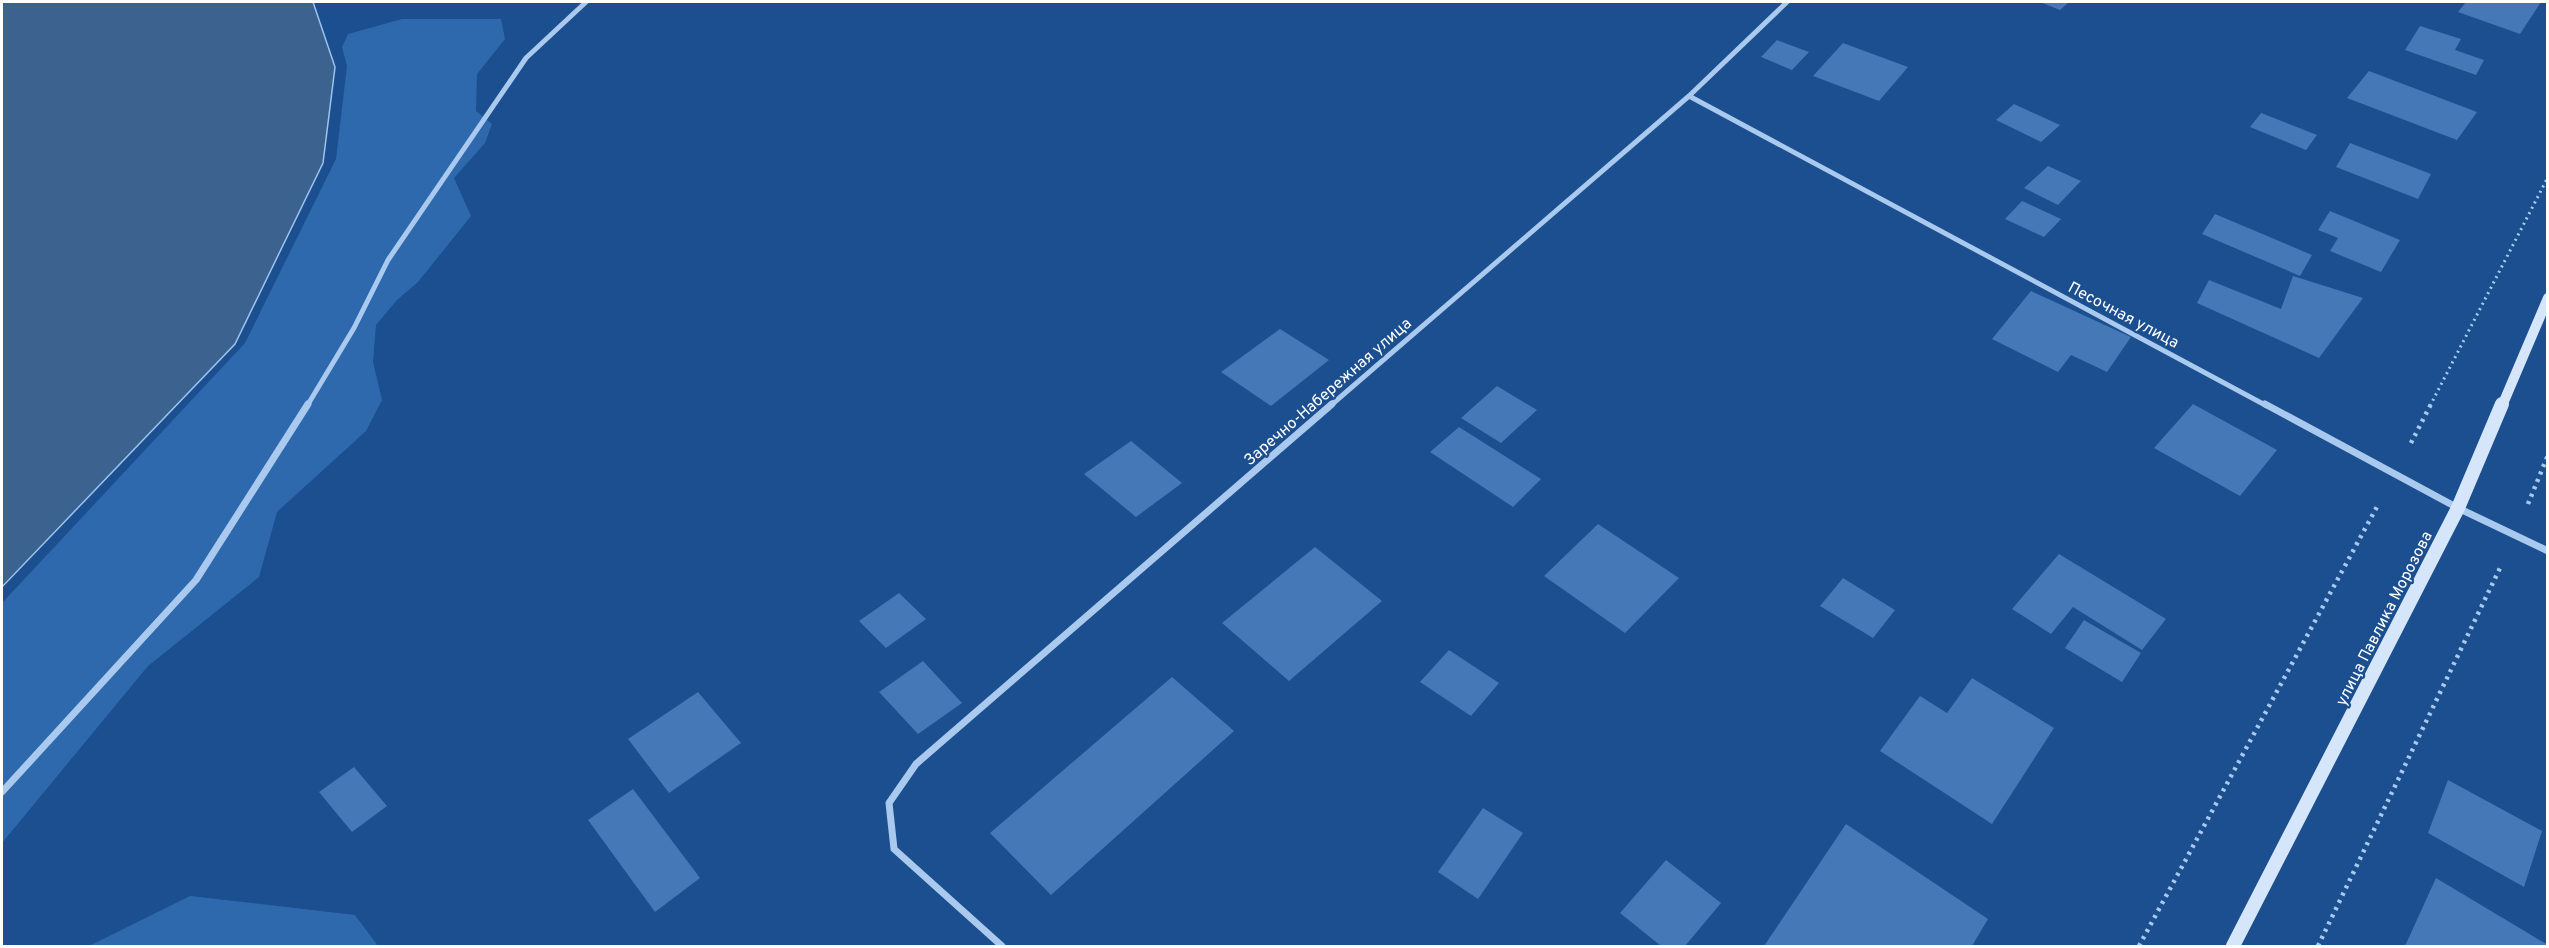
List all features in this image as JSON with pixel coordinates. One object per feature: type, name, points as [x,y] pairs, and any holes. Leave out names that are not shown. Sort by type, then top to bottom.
[{"type":"street","points":[[2,792],[196,580],[287,439],[354,328],[388,260],[526,58],[586,2]]},
{"type":"street","name":"Заречно-Набережная улица","points":[[1002,946],[894,849],[889,803],[916,764],[1689,96],[1787,2]]},
{"type":"street","name":"Песочная улица","points":[[1689,96],[2458,508],[2547,551]]},
{"type":"street","name":"улица Павлика Морозова","points":[[2233,946],[2458,508],[2547,298]]},
{"type":"path","points":[[2139,946],[2395,474],[2547,177]]},
{"type":"path","points":[[2318,946],[2516,536],[2547,455]]},
{"type":"shaded area","points":[[2,2],[313,2],[335,67],[323,163],[235,344],[2,587]]},
{"type":"shaded area","points":[[402,19],[501,19],[505,39],[477,74],[476,111],[492,124],[485,143],[454,178],[471,216],[418,282],[397,300],[376,325],[373,362],[382,400],[366,431],[277,512],[259,577],[148,666],[2,843],[2,603],[245,343],[336,159],[347,66],[342,47],[348,34]]},
{"type":"shaded area","points":[[190,896],[355,915],[378,946],[89,946]]},
{"type":"building","points":[[2040,2],[2069,2],[2060,10]]},
{"type":"building","points":[[2466,2],[2541,2],[2520,34],[2458,12]]},
{"type":"building","points":[[2420,26],[2461,39],[2455,50],[2484,60],[2476,75],[2405,50]]},
{"type":"building","points":[[1777,40],[1809,52],[1792,70],[1761,57]]},
{"type":"building","points":[[1843,43],[1908,67],[1879,101],[1813,76]]},
{"type":"building","points":[[2369,71],[2477,112],[2457,140],[2347,98]]},
{"type":"building","points":[[2014,104],[2060,125],[2041,142],[1996,120]]},
{"type":"building","points":[[2261,113],[2317,135],[2306,150],[2250,127]]},
{"type":"building","points":[[2350,143],[2431,174],[2418,199],[2336,167]]},
{"type":"building","points":[[2048,166],[2081,181],[2058,205],[2024,188]]},
{"type":"building","points":[[2022,201],[2061,219],[2044,237],[2005,219]]},
{"type":"building","points":[[2330,211],[2400,240],[2381,272],[2330,251],[2338,238],[2318,230]]},
{"type":"building","points":[[2215,214],[2312,255],[2300,276],[2202,234]]},
{"type":"building","points":[[2293,276],[2363,298],[2319,358],[2197,303],[2209,280],[2281,309]]},
{"type":"building","points":[[2031,291],[2131,337],[2107,372],[2071,355],[2058,372],[1992,339]]},
{"type":"building","points":[[1280,329],[1329,360],[1271,406],[1221,372]]},
{"type":"building","points":[[1497,386],[1537,410],[1501,443],[1461,418]]},
{"type":"building","points":[[2193,404],[2277,450],[2240,496],[2154,448]]},
{"type":"building","points":[[1459,427],[1541,479],[1513,507],[1430,452]]},
{"type":"building","points":[[1131,441],[1182,483],[1136,517],[1084,474]]},
{"type":"building","points":[[1598,524],[1679,578],[1625,633],[1544,576]]},
{"type":"building","points":[[1315,547],[1382,601],[1289,681],[1222,623]]},
{"type":"building","points":[[2059,554],[2166,619],[2142,650],[2073,607],[2051,634],[2012,609]]},
{"type":"building","points":[[1843,578],[1895,610],[1873,638],[1820,606]]},
{"type":"building","points":[[899,593],[926,619],[886,648],[859,621]]},
{"type":"building","points":[[2084,620],[2141,653],[2122,682],[2065,648]]},
{"type":"building","points":[[1449,650],[1499,683],[1471,716],[1420,682]]},
{"type":"building","points":[[923,661],[962,703],[918,734],[879,692]]},
{"type":"building","points":[[1172,677],[1234,731],[1051,895],[990,833]]},
{"type":"building","points":[[1972,678],[2054,728],[1992,824],[1880,751],[1920,696],[1947,713]]},
{"type":"building","points":[[698,692],[741,743],[669,793],[628,739]]},
{"type":"building","points":[[354,767],[387,806],[352,832],[319,792]]},
{"type":"building","points":[[2448,780],[2542,831],[2524,887],[2428,833]]},
{"type":"building","points":[[633,789],[700,878],[655,912],[588,820]]},
{"type":"building","points":[[1483,808],[1523,833],[1478,899],[1438,872]]},
{"type":"building","points":[[1846,824],[1988,919],[1972,946],[1764,946]]},
{"type":"building","points":[[1666,860],[1721,903],[1685,946],[1661,946],[1620,913]]},
{"type":"building","points":[[2436,878],[2548,945],[2548,946],[2405,946]]}]
